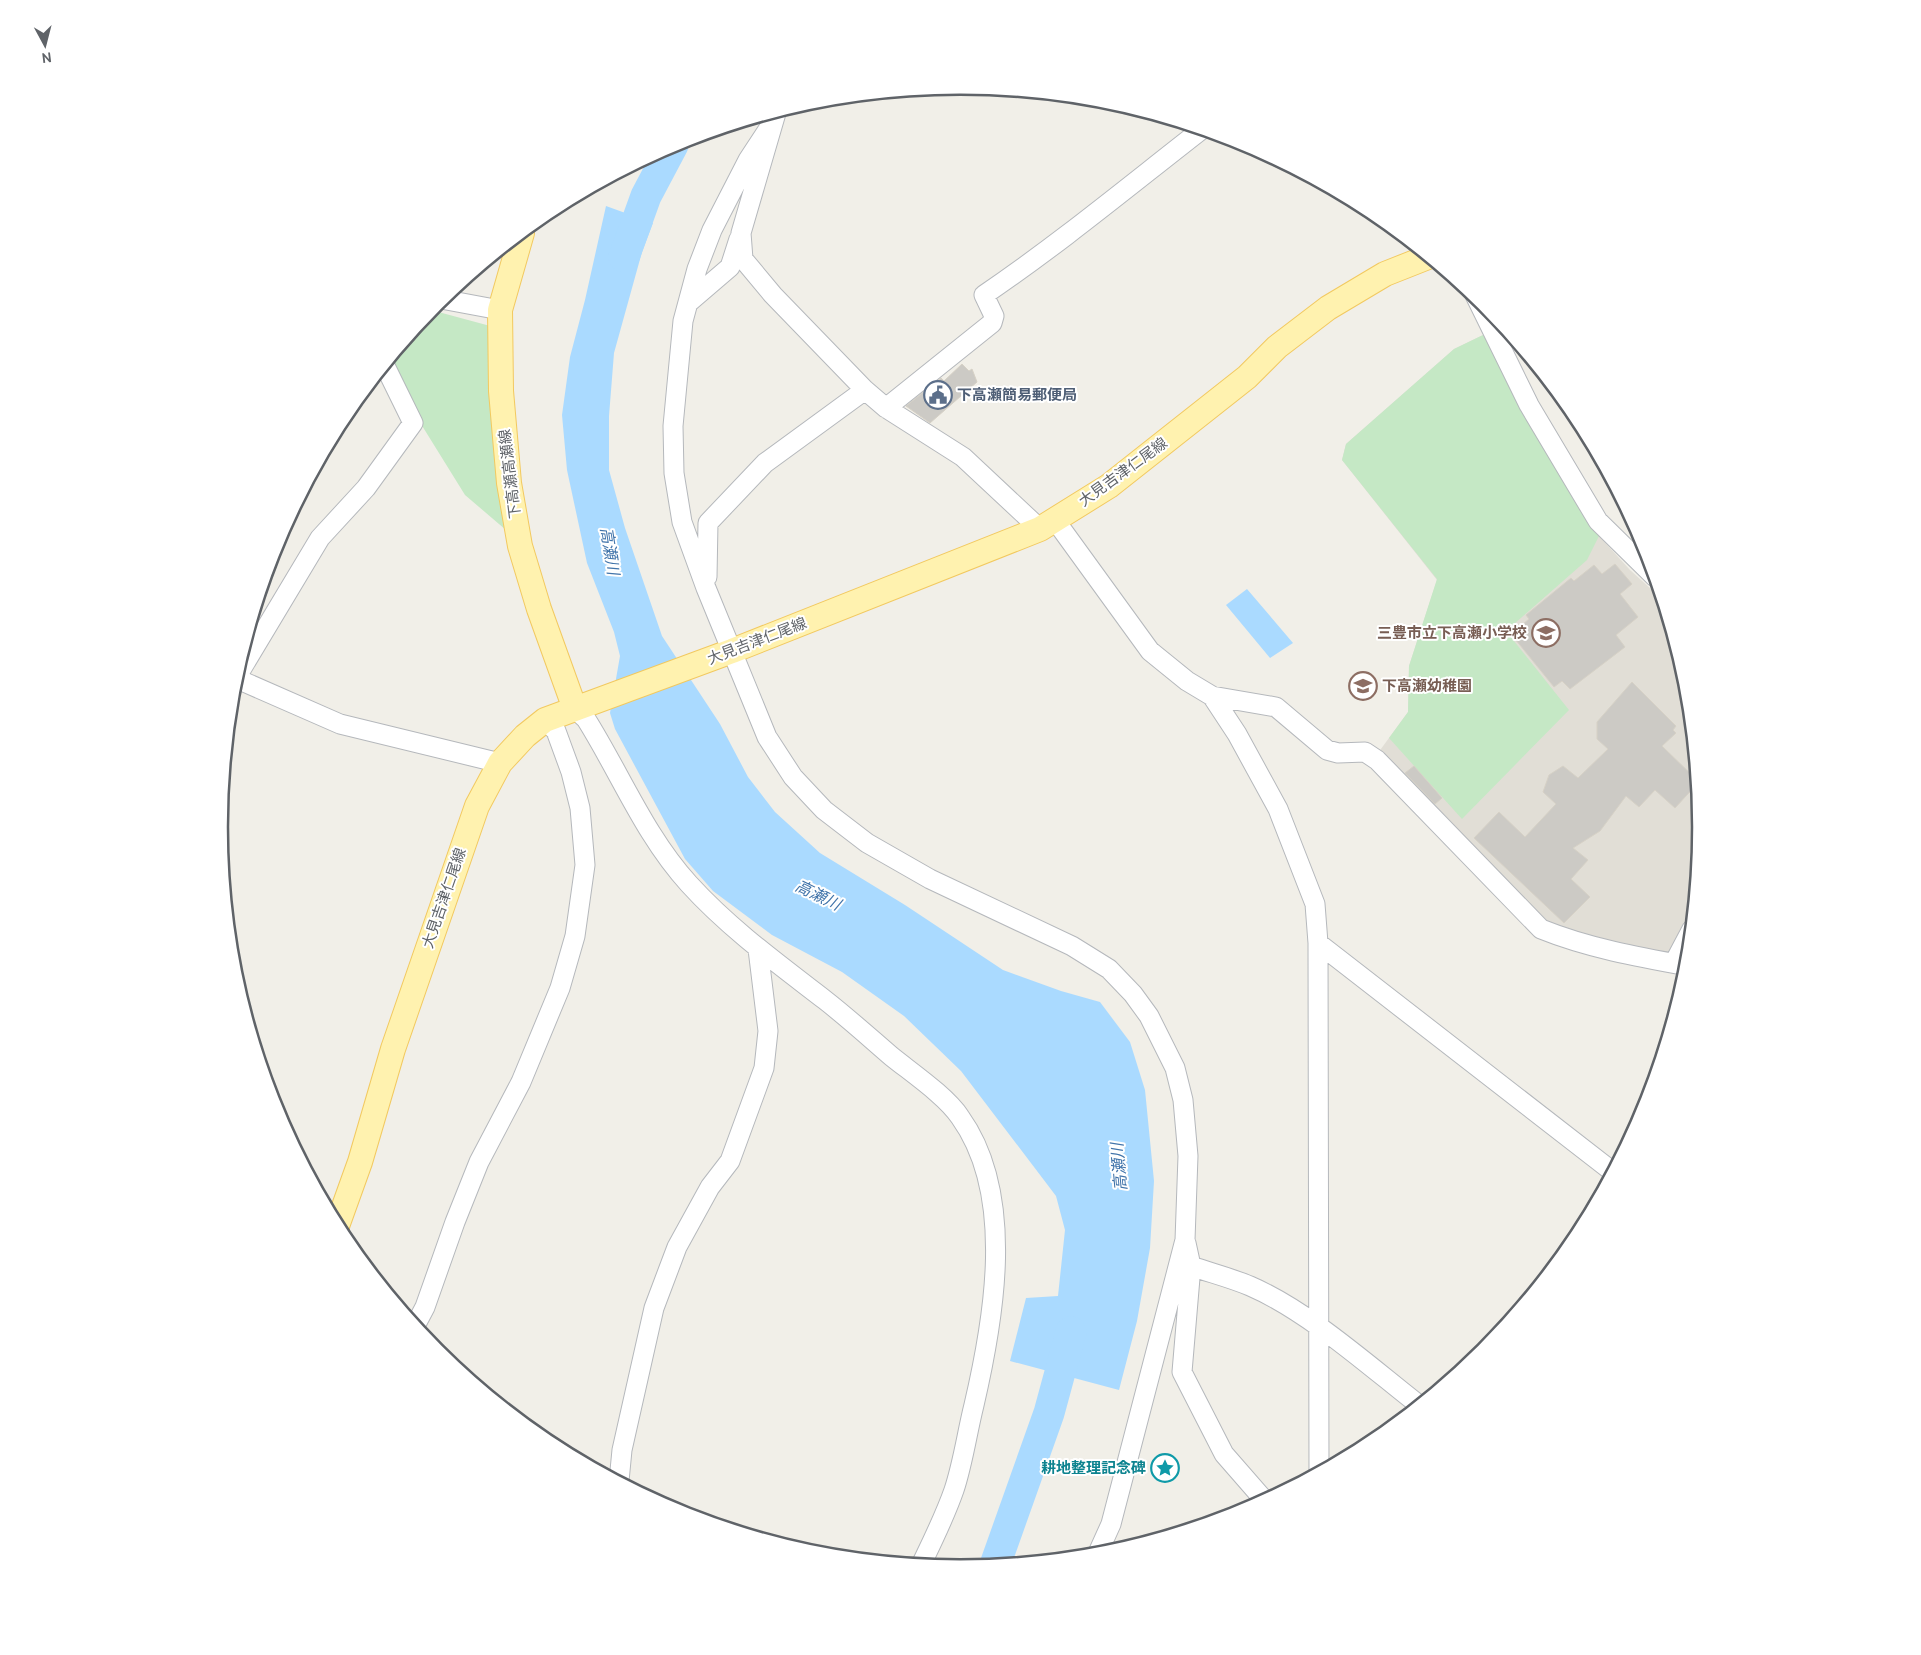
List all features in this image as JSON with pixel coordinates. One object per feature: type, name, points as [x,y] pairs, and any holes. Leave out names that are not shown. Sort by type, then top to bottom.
[{"type":"main road","name":"下高瀬高瀬線","points":[[519,243],[500,310],[501,391],[509,483],[520,546],[539,609],[575,709]]},
{"type":"main road","name":"大見吉津仁尾線","points":[[340,1217],[360,1162],[393,1049],[460,850],[477,806],[500,763],[525,736],[545,720],[732,651],[1048,525],[1109,486],[1246,377],[1277,348],[1328,308],[1385,274],[1422,259]]},
{"type":"street","points":[[767,121],[712,230],[697,269],[683,321],[673,426],[674,473],[682,522],[706,588],[767,736],[793,777],[824,810],[867,843],[930,879],[1072,946],[1109,969],[1133,994],[1165,1045],[1175,1068],[1183,1100],[1188,1156],[1185,1240],[1111,1524],[1101,1546]]},
{"type":"street","points":[[688,303],[730,267],[741,233],[768,121]]},
{"type":"street","points":[[886,408],[992,322],[994,316],[984,295],[1045,254],[1075,227],[1196,134]]},
{"type":"street","points":[[741,233],[743,259],[773,295],[866,390],[886,408],[963,457],[1048,525],[1150,651],[1188,681],[1212,696],[1276,707],[1327,750],[1338,753],[1365,752],[1377,760],[1541,929],[1562,938],[1609,950],[1680,964]]},
{"type":"street","points":[[452,301],[500,310]]},
{"type":"street","points":[[1486,319],[1529,405],[1598,521],[1644,565]]},
{"type":"street","points":[[249,657],[320,538],[366,488],[412,423],[388,372]]},
{"type":"street","points":[[706,588],[708,523],[766,463],[866,390]]},
{"type":"street","points":[[243,681],[340,724],[500,763]]},
{"type":"street","points":[[1212,696],[1237,734],[1278,808],[1316,904],[1318,943],[1317,1326],[1319,1466]]},
{"type":"street","points":[[575,709],[586,719],[660,845],[682,875],[720,915],[758,949],[828,1002],[960,1116],[980,1154],[988,1176],[996,1246],[994,1306],[986,1352],[954,1488],[924,1558]]},
{"type":"street","points":[[419,1319],[425,1307],[455,1222],[479,1162],[521,1082],[560,988],[575,936],[585,865],[580,808],[571,772],[556,731],[545,720]]},
{"type":"street","points":[[1318,943],[1608,1168]]},
{"type":"street","points":[[619,1475],[622,1450],[654,1308],[677,1246],[710,1187],[730,1161],[764,1068],[768,1031],[758,949]]},
{"type":"street","points":[[1185,1240],[1191,1266],[1182,1372],[1224,1454],[1260,1495]]},
{"type":"street","points":[[1191,1266],[1250,1286],[1317,1326],[1415,1402]]},
{"type":"shaded area","name":"三豊市立下高瀬小学校","points":[[1483,335],[1599,536],[1630,570],[1654,592],[1668,638],[1687,732],[1693,828],[1688,914],[1667,957],[1624,949],[1542,920],[1378,753],[1408,712],[1409,666],[1437,580],[1342,460],[1346,444],[1454,349]]},
{"type":"green space","points":[[441,313],[494,327],[506,530],[465,495],[416,416],[395,363],[410,345]]},
{"type":"green space","points":[[1483,335],[1599,536],[1587,560],[1506,631],[1569,710],[1462,819],[1389,738],[1408,712],[1409,666],[1437,579],[1342,460],[1346,444],[1454,349]]},
{"type":"water","points":[[606,206],[653,223],[642,252],[614,353],[609,416],[609,470],[625,528],[662,636],[720,724],[748,777],[775,812],[820,853],[905,905],[1003,970],[1061,991],[1100,1002],[1130,1042],[1145,1090],[1154,1181],[1150,1248],[1137,1321],[1119,1390],[1010,1361],[1026,1298],[1058,1296],[1065,1230],[1056,1196],[961,1071],[904,1016],[842,972],[772,935],[713,891],[685,859],[615,729],[610,713],[620,656],[614,632],[587,563],[567,470],[562,415],[570,357]]},
{"type":"water","points":[[1247,589],[1293,643],[1270,658],[1226,605]]},
{"type":"building","name":"下高瀬簡易郵便局","points":[[962,364],[969,371],[972,369],[977,382],[930,423],[906,406],[941,378],[944,381]]},
{"type":"building","points":[[1615,564],[1632,584],[1620,594],[1638,617],[1616,635],[1625,647],[1570,689],[1562,681],[1554,687],[1511,634],[1529,619],[1526,615],[1571,578],[1574,581],[1594,565],[1602,574]]},
{"type":"building","points":[[1632,682],[1676,726],[1673,730],[1676,733],[1662,746],[1690,774],[1691,790],[1675,808],[1655,790],[1639,807],[1626,796],[1600,831],[1573,848],[1588,860],[1571,879],[1590,897],[1564,923],[1474,838],[1499,812],[1525,837],[1556,804],[1543,792],[1549,775],[1563,766],[1578,778],[1608,749],[1597,739],[1597,722]]},
{"type":"building","points":[[1414,766],[1442,798],[1435,804],[1405,773]]},
{"type":"waterway","name":"高瀬川","points":[[624,257],[646,196],[666,157]]},
{"type":"waterway","name":"高瀬川","points":[[997,1558],[1049,1413],[1071,1332]]},
{"type":"place","name":"下高瀬簡易郵便局","points":[[938,395]]},
{"type":"place","name":"三豊市立下高瀬小学校","points":[[1546,633]]},
{"type":"place","name":"下高瀬幼稚園","points":[[1363,686]]},
{"type":"place","name":"耕地整理記念碑","points":[[1165,1468]]}]
